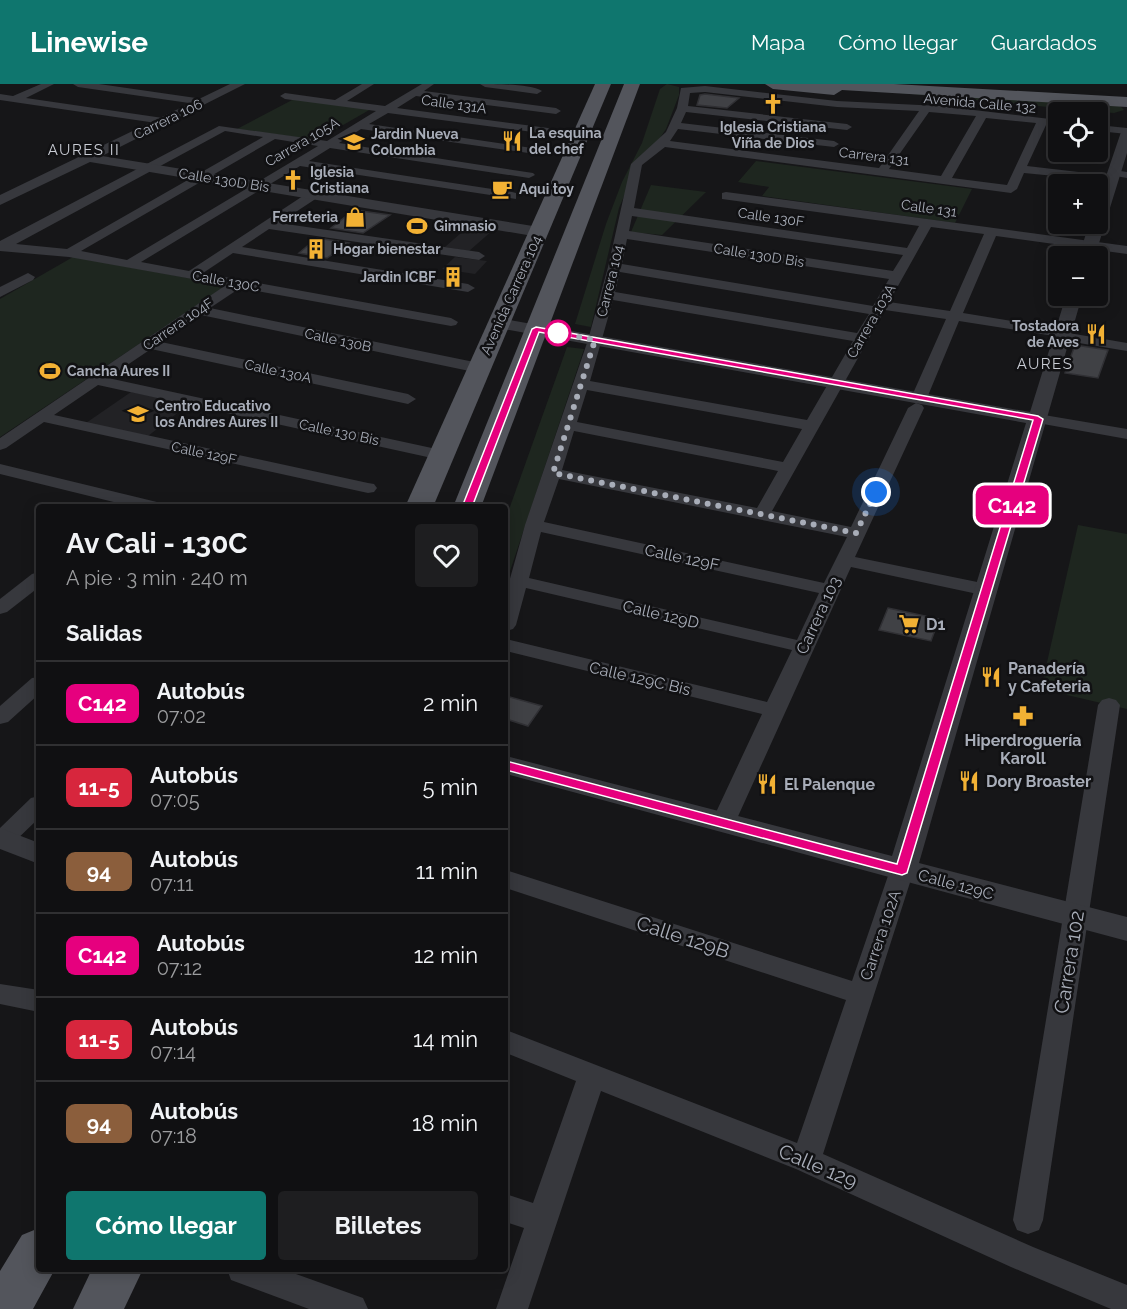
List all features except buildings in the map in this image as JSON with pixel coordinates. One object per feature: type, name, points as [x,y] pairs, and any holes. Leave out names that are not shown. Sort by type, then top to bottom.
[{"type":"main road","name":"Avenida Carrera 104","points":[[419,504],[603,84]]},
{"type":"main road","name":"Avenida Calle 132","points":[[772,84],[788,92],[1048,110]]},
{"type":"main road","name":"Avenida Calle 132","points":[[812,84],[1127,102]]},
{"type":"main road","points":[[932,84],[1070,98]]},
{"type":"main road","points":[[468,504],[536,329],[635,87]]},
{"type":"main road","points":[[1108,115],[1127,117]]},
{"type":"main road","points":[[5,1309],[36,1256]]},
{"type":"main road","points":[[98,1309],[116,1272]]},
{"type":"street","points":[[14,99],[49,84]]},
{"type":"street","points":[[78,84],[202,102]]},
{"type":"street","name":"Carrera 106","points":[[0,201],[239,84]]},
{"type":"street","points":[[336,103],[369,84]]},
{"type":"street","name":"Carrera 105A","points":[[129,264],[429,84]]},
{"type":"street","points":[[485,84],[537,91]]},
{"type":"street","name":"Calle 131A","points":[[300,88],[285,96],[548,131]]},
{"type":"street","name":"Carrera 104","points":[[508,618],[534,525],[595,340],[615,267],[637,164],[663,143],[675,125],[682,108],[685,90],[788,92]]},
{"type":"street","points":[[788,92],[864,106],[926,108],[1048,122]]},
{"type":"street","points":[[415,93],[556,111]]},
{"type":"street","points":[[0,97],[163,121]]},
{"type":"street","points":[[818,165],[864,106]]},
{"type":"street","points":[[682,108],[848,127]]},
{"type":"street","points":[[882,172],[926,108]]},
{"type":"street","points":[[945,180],[983,114]]},
{"type":"street","points":[[1042,121],[1022,169],[1068,174]]},
{"type":"street","points":[[675,125],[834,144]]},
{"type":"street","points":[[360,126],[535,152]]},
{"type":"street","points":[[1,246],[223,128],[529,175]]},
{"type":"street","points":[[1108,129],[1127,132],[1120,174],[1108,201]]},
{"type":"street","points":[[69,253],[273,136]]},
{"type":"street","name":"Carrera 131","points":[[663,143],[1011,189],[1022,169]]},
{"type":"street","name":"Calle 130D Bis","points":[[88,158],[539,231]]},
{"type":"street","points":[[296,162],[512,196]]},
{"type":"street","points":[[191,275],[313,195]]},
{"type":"street","name":"Calle 131","points":[[726,196],[991,232],[1062,246]]},
{"type":"street","name":"Calle 130F","points":[[626,211],[910,252]]},
{"type":"street","name":"Carrera 103A","points":[[762,514],[927,223]]},
{"type":"street","points":[[267,225],[479,256]]},
{"type":"street","name":"Carrera 103","points":[[723,823],[843,560],[918,403],[991,232]]},
{"type":"street","name":"Calle 130D Bis","points":[[622,234],[897,276]]},
{"type":"street","name":"Calle 130C","points":[[1,246],[69,253],[451,322]]},
{"type":"street","points":[[230,249],[468,288]]},
{"type":"street","name":"Calle 131","points":[[1108,250],[1127,250]]},
{"type":"street","points":[[615,267],[879,308],[956,317],[1127,347]]},
{"type":"street","points":[[0,293],[28,277]]},
{"type":"street","name":"Carrera 104F","points":[[0,445],[238,283]]},
{"type":"street","points":[[607,295],[861,338]]},
{"type":"street","name":"Carrera 102A","points":[[806,1160],[902,870],[1071,306]]},
{"type":"street","name":"Calle 130B","points":[[198,310],[479,368]]},
{"type":"street","points":[[498,323],[836,383],[918,403],[1127,434]]},
{"type":"street","name":"Calle 130A","points":[[148,344],[408,399]]},
{"type":"street","name":"Calle 130 Bis","points":[[96,380],[441,455]]},
{"type":"street","points":[[581,384],[812,426]]},
{"type":"street","name":"Calle 129F","points":[[41,417],[368,488]]},
{"type":"street","points":[[568,425],[787,468]]},
{"type":"street","points":[[0,469],[131,504]]},
{"type":"street","points":[[553,473],[856,533]]},
{"type":"street","name":"Calle 129F","points":[[534,525],[830,590]]},
{"type":"street","points":[[843,560],[987,590]]},
{"type":"street","points":[[0,608],[36,580]]},
{"type":"street","name":"Calle 129D","points":[[519,581],[803,647]]},
{"type":"street","name":"Calle 129C Bis","points":[[508,645],[774,710]]},
{"type":"street","points":[[0,717],[36,686]]},
{"type":"street","name":"Carrera 102","points":[[1028,1220],[1109,705]]},
{"type":"street","name":"Calle 129C","points":[[508,766],[1127,930]]},
{"type":"street","points":[[36,807],[1,838],[36,853]]},
{"type":"street","name":"Calle 129B","points":[[508,880],[861,994]]},
{"type":"street","points":[[0,994],[36,1000]]},
{"type":"street","name":"Calle 129","points":[[508,1042],[806,1160],[1022,1257],[1127,1300]]},
{"type":"street","points":[[512,1309],[592,1075]]},
{"type":"street","points":[[508,1209],[543,1220]]},
{"type":"street","points":[[248,1272],[352,1309]]},
{"type":"shaded area","points":[[667,84],[679,87],[679,95],[666,129],[629,184],[619,208],[591,327],[575,324],[606,224],[622,182],[642,143],[660,89]]},
{"type":"shaded area","points":[[856,89],[1070,102],[1048,102],[1048,107]]},
{"type":"shaded area","points":[[294,99],[371,109],[317,140],[237,129]]},
{"type":"shaded area","points":[[1108,104],[1119,105],[1124,110],[1108,112]]},
{"type":"shaded area","points":[[756,161],[972,189],[955,223],[762,196],[769,187],[738,182]]},
{"type":"shaded area","points":[[651,185],[706,192],[662,235],[631,232]]},
{"type":"shaded area","points":[[469,226],[493,230],[469,251],[445,247]]},
{"type":"shaded area","name":"Cancha Aures II","points":[[73,257],[227,285],[0,437],[0,299]]},
{"type":"shaded area","points":[[455,257],[487,261],[475,274],[442,269]]},
{"type":"shaded area","points":[[567,347],[584,349],[508,577],[508,512]]},
{"type":"shaded area","name":"Centro Educativo los Andres Aures II","points":[[131,392],[189,404],[148,436],[86,423]]},
{"type":"shaded area","points":[[1078,525],[1127,534],[1127,709],[1041,689]]},
{"type":"bus line","name":"C142","points":[[468,504],[536,329],[1038,419],[902,870],[508,767]]},
{"type":"place","name":"Iglesia Cristiana Viña de Dios","points":[[773,104]]},
{"type":"place","name":"La esquina del chef","points":[[512,141]]},
{"type":"place","name":"Jardin Nueva Colombia","points":[[354,142]]},
{"type":"place","name":"Iglesia Cristiana","points":[[293,180]]},
{"type":"place","name":"Aqui toy","points":[[502,189]]},
{"type":"place","name":"Ferreteria","points":[[355,217]]},
{"type":"place","name":"Gimnasio","points":[[417,226]]},
{"type":"place","name":"Hogar bienestar","points":[[316,249]]},
{"type":"place","name":"Jardin ICBF","points":[[453,277]]},
{"type":"place","name":"Tostadora de Aves","points":[[1096,334]]},
{"type":"place","name":"Cancha Aures II","points":[[50,371]]},
{"type":"place","name":"Centro Educativo los Andres Aures II","points":[[138,414]]},
{"type":"place","name":"D1","points":[[909,624]]},
{"type":"place","name":"Panadería y Cafeteria","points":[[991,677]]},
{"type":"place","name":"Hiperdroguería Karoll","points":[[1023,716]]},
{"type":"place","name":"Dory Broaster","points":[[969,781]]},
{"type":"place","name":"El Palenque","points":[[767,784]]},
{"type":"district","name":"AURES II","points":[[84,150]]},
{"type":"district","name":"AURES","points":[[1045,364]]},
{"type":"route","points":[[558,333],[595,340],[553,473],[856,533],[876,492]]}]
